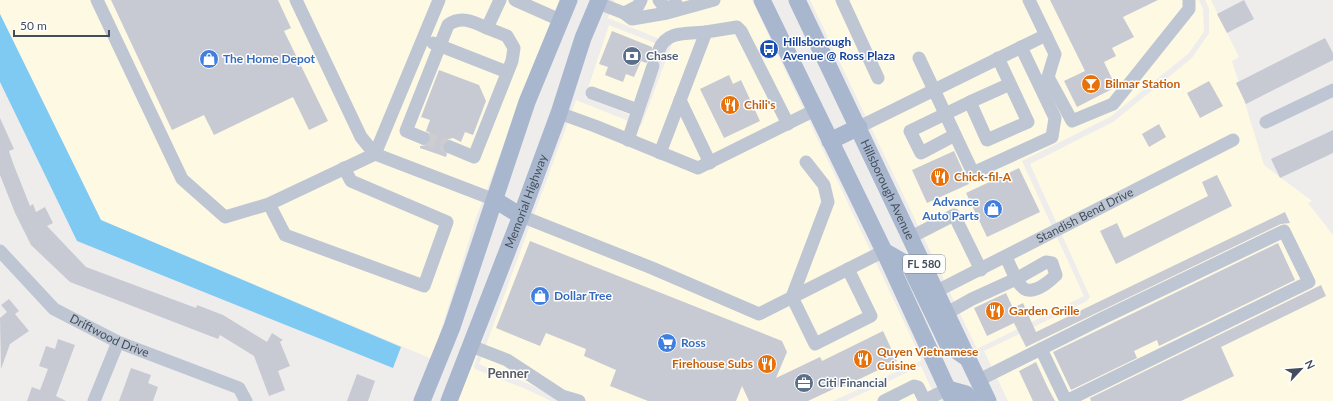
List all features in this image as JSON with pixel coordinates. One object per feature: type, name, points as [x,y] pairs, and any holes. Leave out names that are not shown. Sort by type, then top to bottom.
[{"type":"main road","points":[[422,401],[452,327],[527,102],[569,0]]},
{"type":"main road","name":"FL 580","points":[[762,0],[884,251],[950,395]]},
{"type":"main road","name":"Hillsborough Avenue","points":[[797,0],[859,127],[988,401]]},
{"type":"main road","name":"Memorial Highway","points":[[449,401],[521,216],[559,113],[583,38],[598,1]]},
{"type":"main road","points":[[830,141],[859,127]]},
{"type":"main road","points":[[495,200],[521,216]]},
{"type":"main road","points":[[884,251],[910,266],[948,345],[969,360]]},
{"type":"main road","points":[[950,395],[966,394],[970,401]]},
{"type":"street","points":[[97,0],[182,179],[225,217],[269,204],[375,154],[439,0]]},
{"type":"street","points":[[296,0],[361,137],[375,154],[495,200]]},
{"type":"street","points":[[487,28],[500,0]]},
{"type":"street","points":[[515,0],[540,5],[560,20]]},
{"type":"street","points":[[624,13],[638,6],[641,0]]},
{"type":"street","points":[[659,0],[665,8],[704,0],[714,0]]},
{"type":"street","points":[[598,1],[624,13],[632,19],[667,13],[714,0]]},
{"type":"street","points":[[842,0],[878,78]]},
{"type":"street","points":[[1029,0],[1055,54],[1048,77],[1072,121],[1113,104],[1189,9],[1189,0]]},
{"type":"street","points":[[423,138],[406,131],[448,25],[454,20],[465,19],[508,36],[514,48],[508,72],[474,157],[450,147]]},
{"type":"street","points":[[659,50],[662,42],[673,35],[737,27],[742,31],[788,124]]},
{"type":"street","points":[[660,153],[706,32]]},
{"type":"street","points":[[859,127],[1046,34]]},
{"type":"street","points":[[424,39],[508,72]]},
{"type":"street","points":[[918,58],[973,173],[1052,137],[1055,118],[1021,47]]},
{"type":"street","points":[[970,102],[987,140],[1028,122],[998,58]]},
{"type":"street","points":[[628,140],[653,66]]},
{"type":"street","points":[[955,135],[921,153],[910,130],[1010,84]]},
{"type":"street","points":[[1266,122],[1333,90]]},
{"type":"street","points":[[592,93],[638,110]]},
{"type":"street","points":[[680,100],[710,162]]},
{"type":"street","points":[[559,113],[698,168],[815,110]]},
{"type":"street","name":"Standish Bend Drive","points":[[937,291],[981,270],[1233,140]]},
{"type":"street","points":[[806,162],[824,186],[828,202],[792,297],[815,344],[871,316],[848,269]]},
{"type":"street","points":[[269,204],[285,235],[424,286],[447,222],[351,181],[344,168]]},
{"type":"street","points":[[911,237],[954,215],[981,270]]},
{"type":"street","points":[[521,216],[652,268],[760,314],[884,251]]},
{"type":"street","points":[[978,380],[1041,349],[1284,231],[1309,282],[1066,401],[1041,349]]},
{"type":"street","name":"Driftwood Drive","points":[[0,252],[54,309],[118,342],[239,388],[246,401]]},
{"type":"street","points":[[947,313],[972,299],[1016,279],[1006,257]]},
{"type":"street","points":[[94,401],[118,342]]},
{"type":"street","points":[[471,346],[507,360],[562,396],[579,401]]},
{"type":"street","points":[[884,401],[914,386],[918,387],[925,401],[950,395]]},
{"type":"shaded area","points":[[0,0],[559,0],[476,218],[432,359],[101,220],[0,14]]},
{"type":"shaded area","points":[[614,0],[752,0],[922,360],[833,401],[564,401],[529,384],[479,364],[576,100],[641,126],[672,44],[608,18]]},
{"type":"shaded area","points":[[810,0],[1199,0],[1203,9],[1204,32],[1188,54],[1110,117],[1022,161],[1084,296],[977,349]]},
{"type":"shaded area","points":[[1205,0],[1211,0],[1239,57],[1232,61],[1264,165],[1312,201],[1308,203],[1333,235],[1333,401],[1008,401],[984,351],[1087,301],[1090,297],[1030,164],[1113,122],[1192,58],[1209,33],[1209,8]]},
{"type":"shaded area","points":[[609,25],[665,47],[638,118],[585,97]]},
{"type":"shaded area","points":[[498,296],[474,366],[475,369],[526,389],[551,401],[457,401]]},
{"type":"shaded area","points":[[921,366],[937,401],[846,401]]},
{"type":"water","points":[[0,14],[101,220],[401,347],[393,368],[77,241],[0,82]]},
{"type":"building","name":"The Home Depot","points":[[111,0],[278,0],[291,28],[284,31],[328,121],[309,130],[293,97],[214,135],[204,115],[172,130]]},
{"type":"building","points":[[1050,0],[1158,0],[1123,17],[1134,37],[1112,48],[1116,56],[1104,62],[1116,87],[1077,107],[1064,81],[1085,71]]},
{"type":"building","points":[[1244,0],[1254,19],[1227,33],[1217,14]]},
{"type":"building","name":"Chase","points":[[612,31],[652,47],[653,55],[656,57],[662,57],[660,63],[655,58],[651,58],[646,63],[641,61],[634,77],[626,74],[623,82],[605,75],[608,67],[599,64]]},
{"type":"building","points":[[1325,38],[1333,53],[1333,60],[1246,104],[1236,83]]},
{"type":"building","points":[[439,70],[479,85],[486,101],[473,135],[465,132],[461,142],[453,138],[445,140],[442,148],[447,154],[446,157],[420,148],[420,146],[428,145],[430,141],[430,133],[426,131],[430,120],[421,117]]},
{"type":"building","name":"Chili's","points":[[729,75],[733,84],[741,80],[760,121],[724,138],[700,89]]},
{"type":"building","points":[[1209,81],[1223,106],[1200,118],[1187,93]]},
{"type":"building","points":[[0,118],[14,149],[9,151],[30,206],[33,204],[36,212],[45,207],[53,223],[47,226],[86,267],[196,308],[197,305],[223,315],[267,342],[272,333],[283,340],[280,342],[290,366],[278,371],[285,390],[269,396],[254,356],[220,335],[218,339],[70,282],[31,245],[15,213],[0,175]]},
{"type":"building","points":[[1159,124],[1166,137],[1149,147],[1142,134]]},
{"type":"building","points":[[1333,130],[1333,153],[1280,178],[1271,159]]},
{"type":"building","name":"Chick-fil-A","points":[[954,151],[969,184],[927,203],[912,170]]},
{"type":"building","points":[[1019,168],[1040,212],[987,237],[966,193]]},
{"type":"building","points":[[1217,175],[1232,206],[1116,264],[1100,231],[1117,223],[1124,238],[1208,196],[1202,182]]},
{"type":"building","points":[[1285,212],[1290,223],[1281,224],[1026,347],[1014,323],[987,336],[974,308],[1006,293],[1013,308],[1023,303],[1036,332]]},
{"type":"building","points":[[530,241],[782,341],[787,352],[776,378],[820,357],[822,361],[883,331],[897,361],[843,387],[842,385],[808,401],[749,401],[742,386],[736,401],[648,401],[610,386],[616,370],[584,356],[586,349],[546,333],[540,346],[496,328]]},
{"type":"building","points":[[1278,243],[1295,280],[1159,346],[1157,340],[1134,351],[1137,358],[1071,390],[1053,352]]},
{"type":"building","points":[[1321,285],[1326,296],[1221,347],[1234,376],[1181,401],[1091,401],[1090,398]]},
{"type":"building","points":[[9,299],[19,311],[15,314],[29,331],[10,344],[1,369],[0,318],[7,312],[1,305]]},
{"type":"building","points":[[58,339],[75,345],[56,396],[66,401],[27,401],[32,387],[40,390],[48,369],[39,366],[46,346],[55,349]]},
{"type":"building","points":[[1036,362],[1055,401],[1033,401],[1019,371]]},
{"type":"building","points":[[131,368],[151,375],[148,383],[158,387],[153,401],[119,401]]},
{"type":"building","points":[[357,374],[375,381],[368,401],[347,401]]},
{"type":"tunnel","points":[[423,138],[450,147]]},
{"type":"place","name":"Hillsborough Avenue @ Ross Plaza","points":[[769,49]]},
{"type":"place","name":"Chase","points":[[632,56]]},
{"type":"place","name":"The Home Depot","points":[[209,59]]},
{"type":"place","name":"Bilmar Station","points":[[1091,84]]},
{"type":"place","name":"Chili's","points":[[730,105]]},
{"type":"place","name":"Chick-fil-A","points":[[940,177]]},
{"type":"place","name":"Advance Auto Parts","points":[[993,209]]},
{"type":"place","name":"Dollar Tree","points":[[540,296]]},
{"type":"place","name":"Garden Grille","points":[[995,311]]},
{"type":"place","name":"Ross","points":[[667,343]]},
{"type":"place","name":"Quyen Vietnamese Cuisine","points":[[863,359]]},
{"type":"place","name":"Firehouse Subs","points":[[767,364]]},
{"type":"place","name":"Citi Financial","points":[[804,383]]},
{"type":"district","name":"Penner","points":[[508,373]]}]
